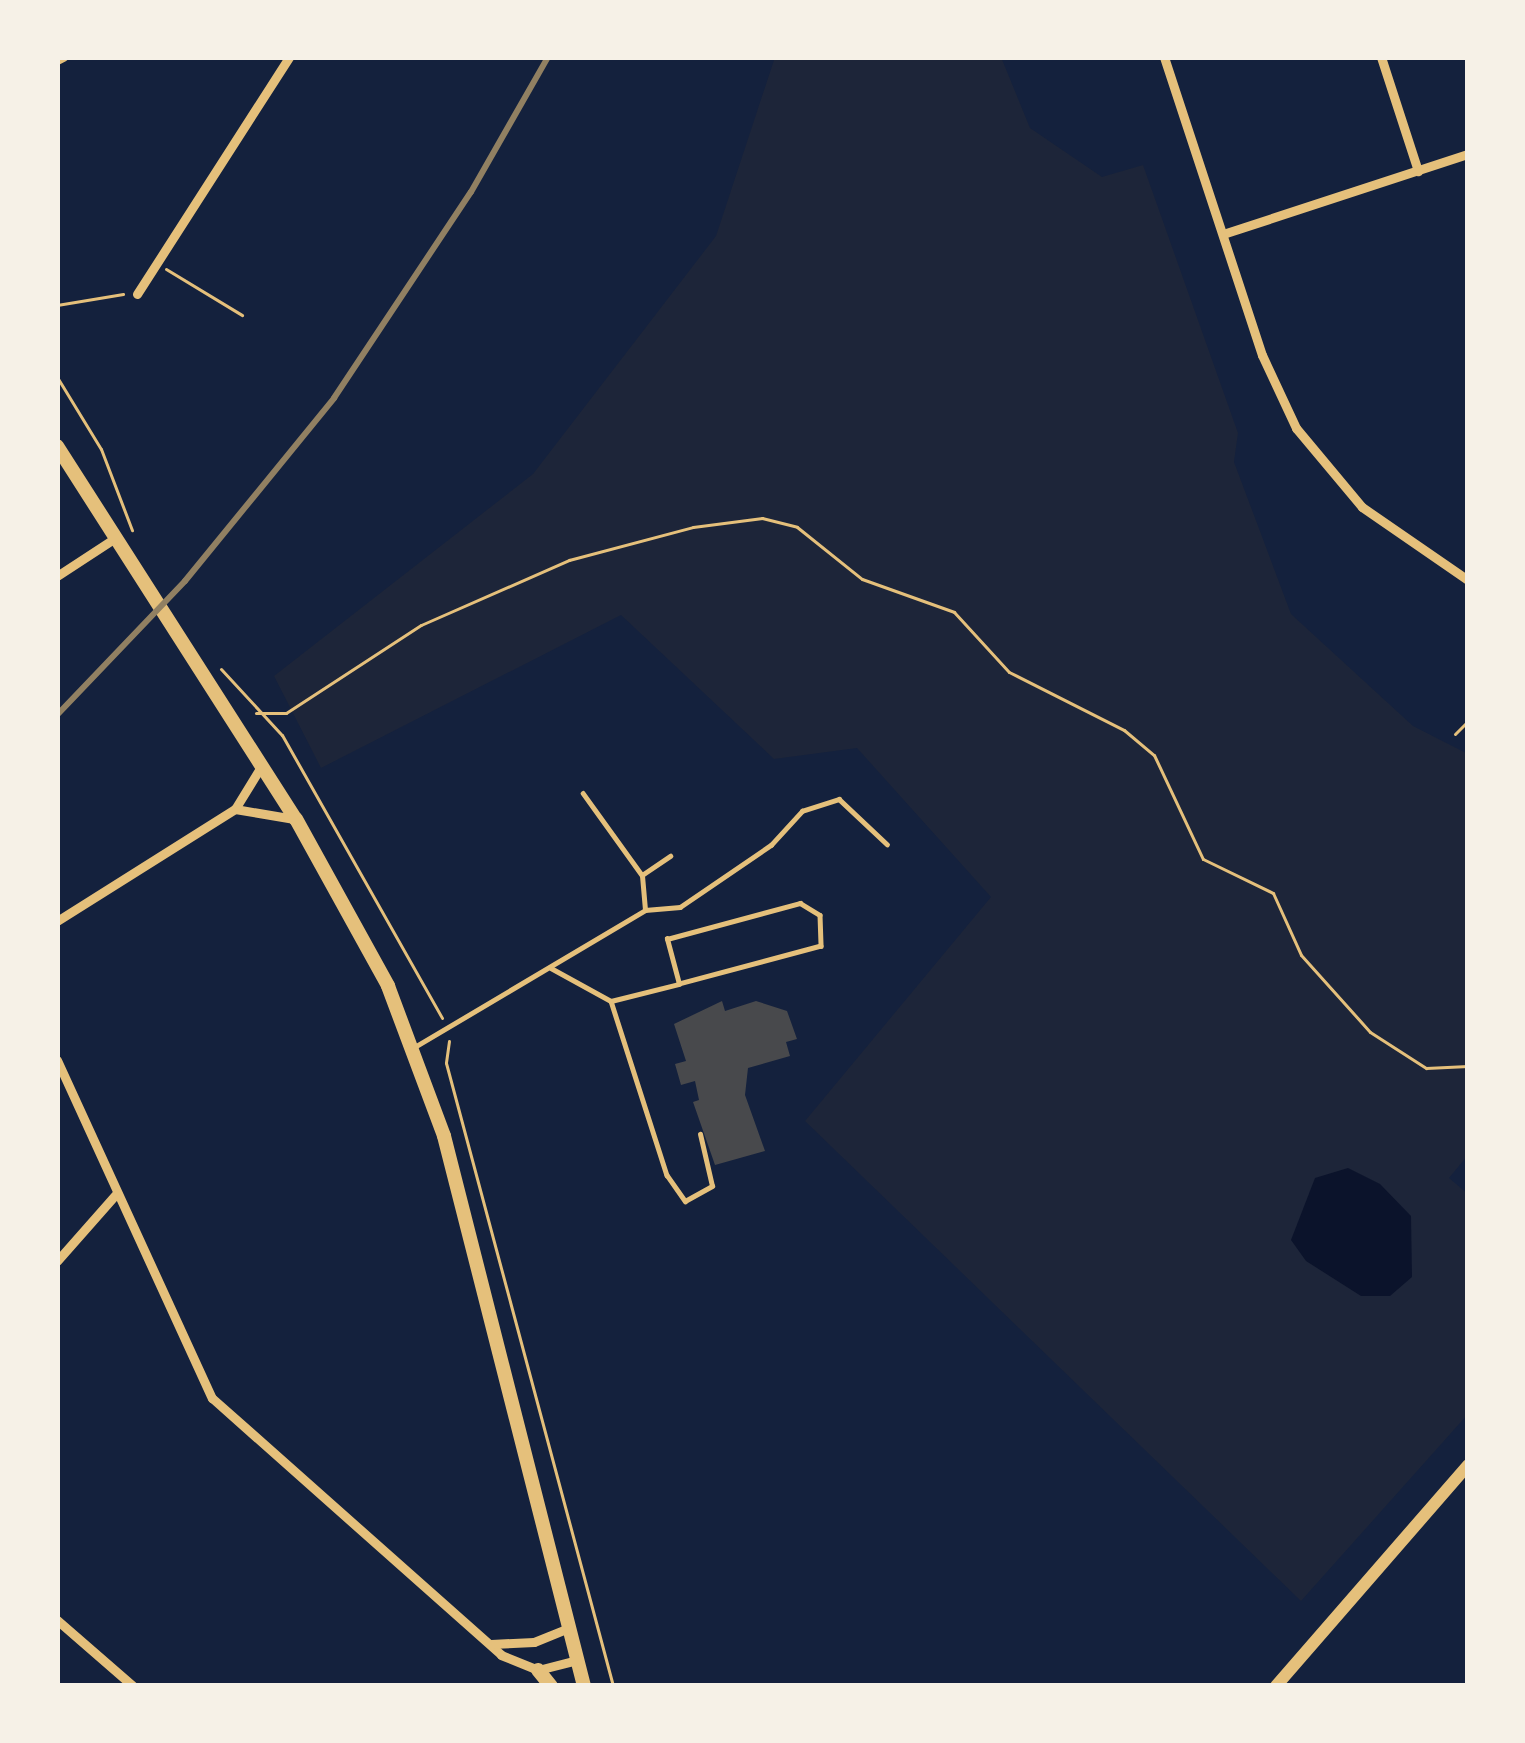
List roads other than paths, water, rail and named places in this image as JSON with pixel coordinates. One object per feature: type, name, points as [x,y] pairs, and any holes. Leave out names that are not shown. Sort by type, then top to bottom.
[{"type":"main road","points":[[57,446],[296,819],[374,956],[413,1048],[449,1155],[584,1686]]},
{"type":"main road","points":[[538,1670],[551,1686]]},
{"type":"street","points":[[137,294],[289,57]]},
{"type":"street","points":[[1164,57],[1269,373],[1315,456],[1362,507],[1468,580]]},
{"type":"street","points":[[1382,57],[1418,171]]},
{"type":"street","points":[[1222,234],[1468,154]]},
{"type":"street","points":[[57,576],[116,538]]},
{"type":"street","points":[[57,921],[235,808],[262,765]]},
{"type":"street","points":[[235,808],[296,819]]},
{"type":"street","points":[[57,1060],[212,1398],[491,1643],[538,1670],[577,1660]]},
{"type":"street","points":[[57,1261],[116,1194]]},
{"type":"street","points":[[1276,1686],[1468,1465]]},
{"type":"street","points":[[57,1620],[134,1686]]},
{"type":"street","points":[[491,1643],[534,1642],[568,1628]]},
{"type":"lane","points":[[584,793],[642,875],[646,910]]},
{"type":"lane","points":[[413,1048],[646,910],[680,907],[771,845],[802,812],[839,799],[886,844]]},
{"type":"lane","points":[[642,875],[670,856]]},
{"type":"lane","points":[[548,968],[611,1000],[679,984],[820,946],[820,915],[800,903],[667,939],[679,984]]},
{"type":"lane","points":[[611,1000],[667,1174],[685,1201],[711,1191],[700,1134]]},
{"type":"railway","points":[[57,715],[185,581],[334,398],[471,192],[548,57]]}]
